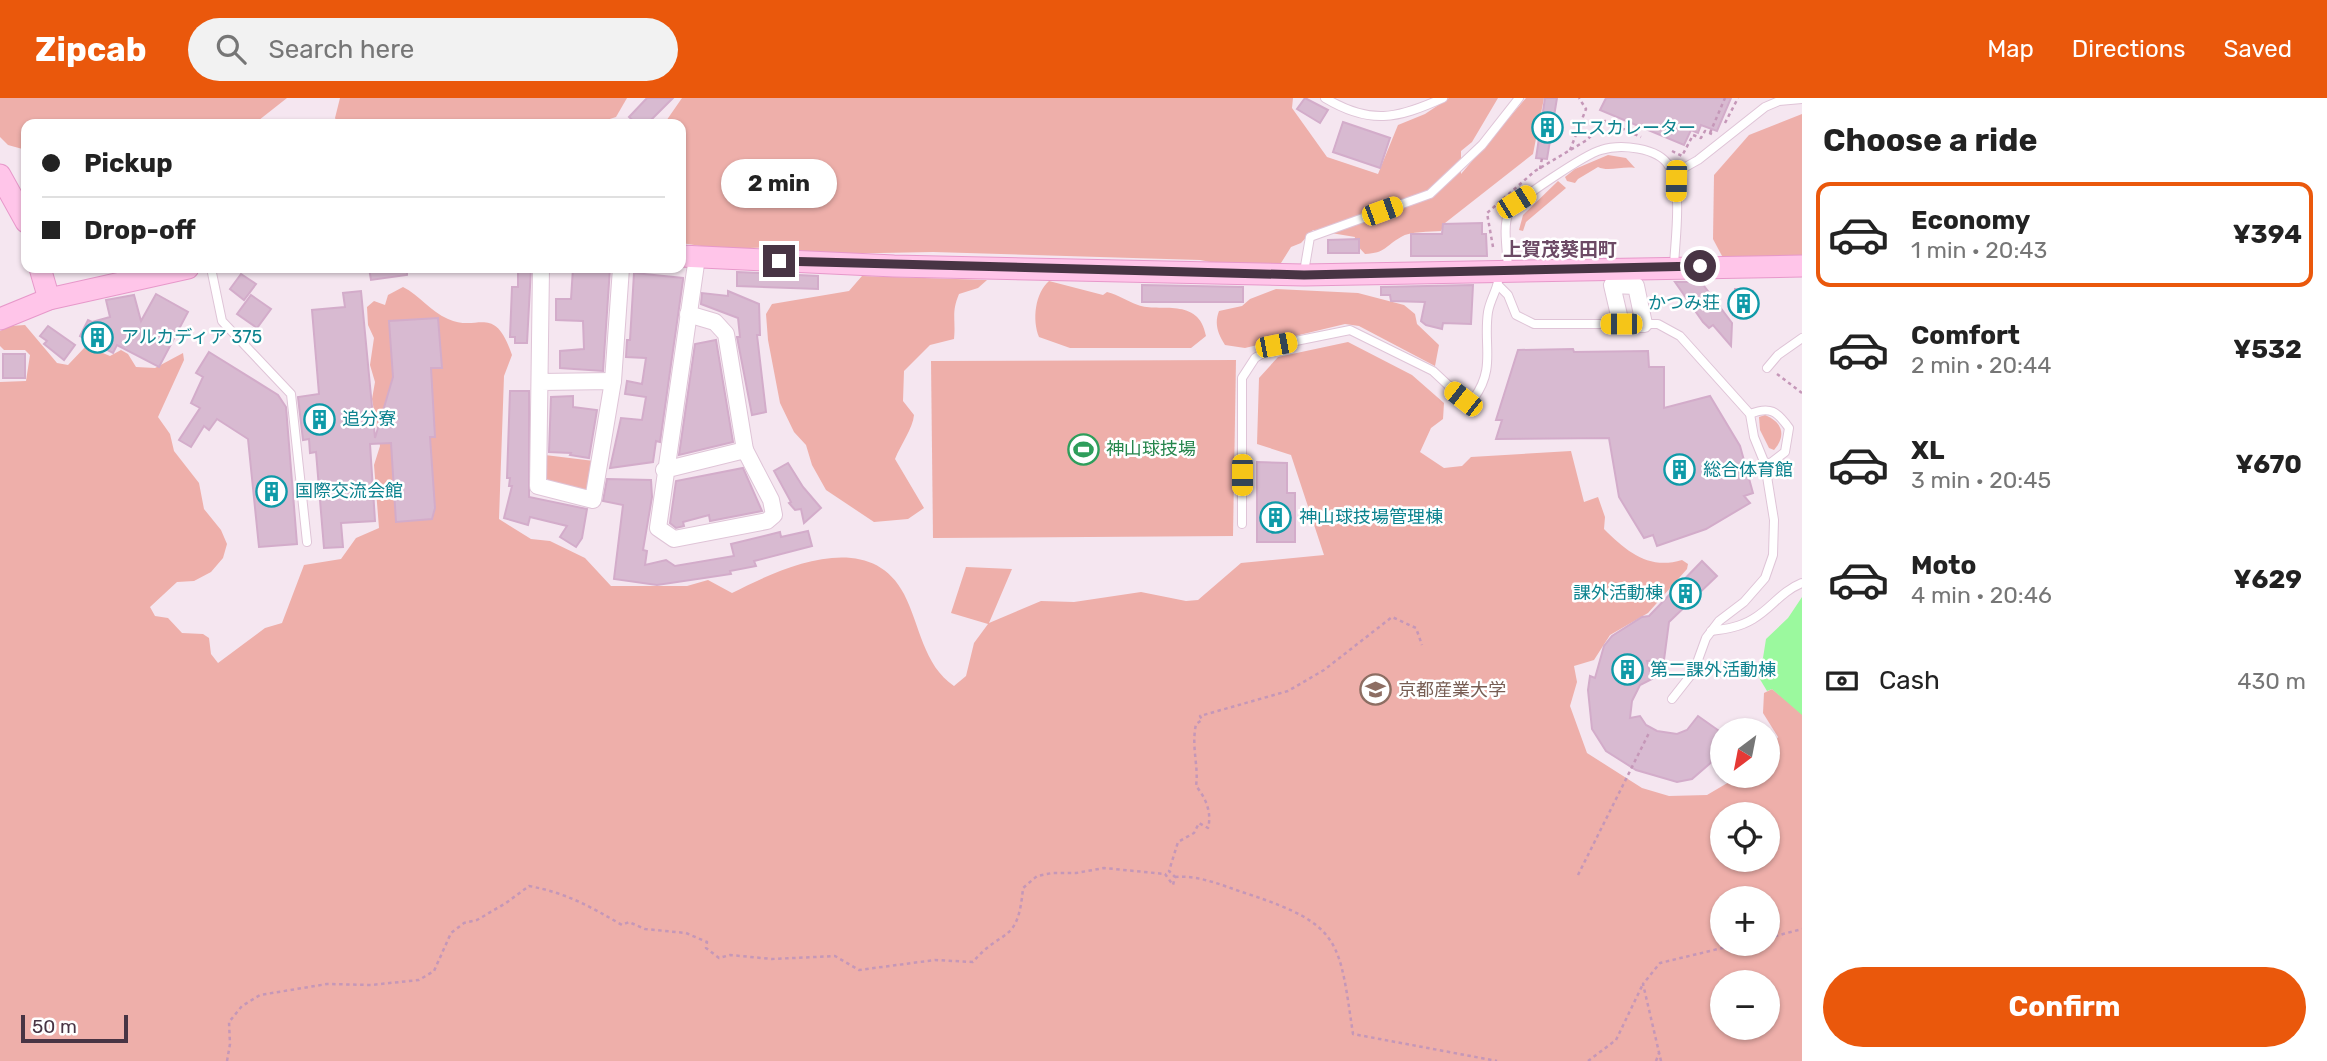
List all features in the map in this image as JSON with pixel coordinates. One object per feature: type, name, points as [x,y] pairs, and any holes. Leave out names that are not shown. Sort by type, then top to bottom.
[{"type":"street","points":[[0,174],[21,213]]},
{"type":"street","points":[[688,314],[715,322],[726,334],[745,450],[771,500],[774,515],[768,521],[674,539],[658,528],[664,470],[688,314],[689,256],[894,266],[1304,275],[1501,276],[1674,267],[1802,266]]},
{"type":"street","points":[[41,273],[49,299]]},
{"type":"street","points":[[0,319],[49,299],[166,273]]},
{"type":"street","points":[[541,273],[538,486],[593,500],[613,381],[621,273]]},
{"type":"street","points":[[1612,285],[1636,286],[1644,324],[1621,324],[1612,285]]},
{"type":"street","points":[[540,382],[613,381]]},
{"type":"street","points":[[664,470],[745,450]]},
{"type":"lane","points":[[1325,98],[1345,110],[1372,118],[1410,113],[1443,98]]},
{"type":"lane","points":[[1304,275],[1310,237],[1430,194],[1482,145],[1519,98]]},
{"type":"lane","points":[[1673,174],[1698,160],[1764,103],[1802,99]]},
{"type":"lane","points":[[1242,524],[1242,378],[1255,358],[1276,345],[1350,330],[1433,371],[1463,399],[1474,398],[1488,374],[1488,316],[1491,294],[1501,276],[1507,215],[1516,202],[1598,150],[1615,147],[1652,152],[1668,163],[1676,181],[1674,267]]},
{"type":"lane","points":[[212,273],[222,321],[291,394],[307,542]]},
{"type":"lane","points":[[1501,276],[1516,315],[1534,324],[1621,324]]},
{"type":"lane","points":[[1644,324],[1658,324],[1680,336],[1750,414],[1754,437],[1765,464],[1774,520],[1773,555],[1765,578],[1711,631],[1694,671],[1672,699]]},
{"type":"lane","points":[[1768,368],[1778,355],[1802,338]]},
{"type":"lane","points":[[1750,414],[1765,408],[1778,413],[1790,428],[1785,452],[1772,463],[1765,464]]},
{"type":"lane","points":[[1711,631],[1737,627],[1755,618],[1788,587],[1802,583]]},
{"type":"path","points":[[1570,150],[1586,109],[1579,98]]},
{"type":"path","points":[[1710,133],[1726,98]]},
{"type":"path","points":[[1635,134],[1639,127]]},
{"type":"path","points":[[1541,169],[1542,158]]},
{"type":"path","points":[[1768,368],[1802,393]]},
{"type":"path","points":[[1422,645],[1416,628],[1392,617],[1324,670],[1289,691],[1200,716],[1202,720],[1196,724],[1194,735],[1193,761],[1198,772],[1196,786],[1211,810],[1210,825],[1208,828],[1199,823],[1194,833],[1178,842],[1169,871],[1175,877],[1194,876],[1281,905],[1327,932],[1342,961],[1353,1034],[1497,1061]]},
{"type":"path","points":[[1578,875],[1648,733]]},
{"type":"path","points":[[227,1061],[230,1044],[229,1022],[242,1006],[260,995],[327,984],[371,985],[419,980],[434,971],[451,933],[464,923],[477,920],[506,903],[529,886],[573,898],[599,909],[604,918],[622,925],[629,922],[645,929],[686,933],[707,942],[706,948],[719,958],[730,955],[772,960],[835,956],[859,970],[935,960],[973,962],[1009,935],[1020,916],[1023,888],[1037,876],[1104,868],[1165,874],[1173,885],[1175,877]]},
{"type":"path","points":[[1780,934],[1802,929]]},
{"type":"path","points":[[1588,1061],[1616,1040],[1643,984],[1660,963],[1710,951]]},
{"type":"path","points":[[1643,984],[1661,1061]]},
{"type":"path","points":[[1656,1061],[1659,1053]]},
{"type":"shaded area","points":[[0,98],[287,98],[260,119],[21,119],[21,149],[8,145],[0,137]]},
{"type":"shaded area","points":[[340,98],[627,98],[616,117],[610,119],[335,118]]},
{"type":"shaded area","points":[[682,98],[1293,98],[1292,108],[1327,157],[1378,174],[1398,125],[1425,114],[1449,98],[1498,98],[1472,142],[1461,151],[1461,174],[1526,98],[1544,98],[1533,154],[1445,223],[1441,231],[1405,235],[1381,251],[1365,254],[1354,242],[1355,237],[1313,230],[1301,243],[1291,247],[1281,263],[1221,264],[1200,260],[933,252],[826,254],[776,247],[721,249],[686,244],[686,119],[667,119]]},
{"type":"shaded area","points":[[1802,114],[1802,256],[1722,256],[1713,239],[1714,175],[1749,135]]},
{"type":"shaded area","points":[[1608,155],[1626,158],[1635,168],[1598,167],[1575,183],[1567,181],[1565,177],[1575,169]]},
{"type":"shaded area","points":[[1558,181],[1566,188],[1526,222],[1523,231],[1519,230],[1523,215]]},
{"type":"shaded area","points":[[862,276],[987,280],[978,288],[959,294],[954,311],[954,339],[930,345],[904,371],[903,401],[914,415],[895,459],[924,508],[908,519],[874,522],[826,490],[812,465],[806,445],[794,432],[780,403],[768,340],[766,314],[772,304],[849,291]]},
{"type":"shaded area","points":[[1049,281],[1103,295],[1107,292],[1147,307],[1187,311],[1195,315],[1202,324],[1206,336],[1191,348],[1070,348],[1039,337],[1035,315],[1041,292]]},
{"type":"shaded area","points":[[403,287],[448,319],[492,324],[505,339],[512,355],[504,376],[499,519],[531,539],[550,541],[585,558],[611,586],[687,586],[708,580],[732,593],[775,573],[823,559],[847,558],[869,562],[889,574],[904,594],[929,656],[935,667],[954,686],[966,676],[974,643],[988,624],[951,613],[966,567],[1012,569],[989,623],[1041,601],[1074,602],[1141,592],[1186,601],[1198,600],[1241,563],[1324,555],[1291,455],[1257,444],[1259,378],[1278,357],[1348,342],[1412,375],[1444,403],[1443,419],[1431,428],[1420,452],[1444,468],[1462,466],[1471,457],[1571,451],[1584,502],[1598,497],[1605,517],[1604,529],[1639,557],[1659,563],[1682,560],[1688,564],[1687,569],[1648,613],[1610,635],[1594,660],[1574,666],[1577,682],[1570,706],[1587,753],[1642,788],[1669,796],[1707,795],[1719,788],[1780,788],[1780,718],[1766,718],[1763,713],[1764,693],[1772,689],[1802,713],[1802,1061],[0,1061],[0,382],[26,381],[30,355],[25,350],[4,350],[0,346],[0,331],[10,326],[25,325],[57,363],[68,365],[86,346],[110,356],[121,350],[128,354],[136,367],[155,368],[183,353],[184,360],[158,417],[170,434],[174,451],[199,483],[204,509],[221,530],[227,544],[223,558],[211,572],[194,581],[177,582],[150,607],[155,616],[168,618],[182,633],[203,634],[209,638],[211,654],[218,663],[265,628],[282,623],[304,565],[341,559],[356,538],[379,528],[374,465],[380,446],[372,399],[375,382],[370,365],[374,338],[368,325],[367,307],[374,301],[385,305],[388,295]]},
{"type":"shaded area","points":[[1276,289],[1358,293],[1404,305],[1415,314],[1417,324],[1439,345],[1435,366],[1359,326],[1345,324],[1245,348],[1225,345],[1218,329],[1219,311],[1242,306],[1250,299]]},
{"type":"shaded area","name":"神山球技場","points":[[1236,360],[1233,536],[933,538],[931,361]]},
{"type":"shaded area","points":[[1765,415],[1775,421],[1781,430],[1774,450],[1769,448],[1760,430],[1759,417]]},
{"type":"shaded area","points":[[545,455],[594,461],[589,488],[583,491],[550,483],[543,473]]},
{"type":"shaded area","points":[[1802,597],[1802,715],[1772,689],[1767,691],[1755,671],[1756,665],[1763,658],[1766,639],[1788,618]]},
{"type":"building","points":[[647,98],[673,98],[652,119],[629,117]]},
{"type":"building","points":[[1305,98],[1328,110],[1320,123],[1297,109]]},
{"type":"building","name":"エスカレーター","points":[[1545,98],[1557,98],[1547,159],[1536,158]]},
{"type":"building","points":[[1606,98],[1731,98],[1717,131],[1701,125],[1698,133],[1691,130],[1684,145],[1600,110]]},
{"type":"building","points":[[1343,122],[1390,138],[1380,168],[1333,152]]},
{"type":"building","points":[[1482,223],[1482,234],[1486,234],[1487,256],[1411,256],[1411,234],[1442,234],[1443,224]]},
{"type":"building","points":[[1359,239],[1359,253],[1328,253],[1328,240]]},
{"type":"building","points":[[737,272],[818,276],[818,289],[737,286]]},
{"type":"building","points":[[370,273],[407,273],[407,275],[371,280]]},
{"type":"building","points":[[518,273],[531,273],[527,343],[515,343],[515,337],[510,337],[512,287],[518,287]]},
{"type":"building","points":[[573,273],[610,273],[603,371],[560,368],[560,351],[584,349],[583,321],[556,320],[556,299],[571,299]]},
{"type":"building","points":[[634,273],[683,280],[660,442],[656,441],[653,462],[610,468],[621,418],[642,420],[646,397],[625,394],[627,381],[642,384],[646,358],[626,357],[627,340],[630,340]]},
{"type":"building","points":[[241,274],[256,284],[244,300],[230,289]]},
{"type":"building","points":[[1675,282],[1701,282],[1732,323],[1731,346],[1713,325],[1709,328],[1703,322]]},
{"type":"building","points":[[1142,285],[1243,287],[1243,302],[1142,302]]},
{"type":"building","points":[[1473,285],[1471,324],[1443,323],[1442,329],[1421,321],[1425,302],[1391,301],[1390,295],[1381,295],[1381,287]]},
{"type":"building","name":"かつみ荘","points":[[1735,289],[1753,291],[1751,316],[1733,315]]},
{"type":"building","points":[[361,291],[375,438],[393,377],[389,321],[438,318],[442,368],[431,368],[435,437],[430,437],[435,508],[432,519],[396,522],[391,443],[370,444],[375,521],[341,523],[343,547],[324,548],[316,452],[310,453],[309,439],[303,440],[298,397],[319,394],[312,310],[345,307],[343,293]]},
{"type":"building","points":[[728,291],[759,304],[760,335],[757,335],[766,412],[752,415],[737,337],[740,337],[738,318],[701,304],[702,293],[728,296]]},
{"type":"building","points":[[156,294],[188,312],[159,367],[117,345],[113,353],[80,336],[88,320],[92,322],[110,317],[106,300],[134,295],[141,321]]},
{"type":"building","points":[[251,295],[271,309],[257,328],[237,314]]},
{"type":"building","points":[[48,326],[75,345],[64,360],[44,344],[47,341],[40,336]]},
{"type":"building","points":[[716,340],[733,442],[679,455],[695,344]]},
{"type":"building","points":[[1573,349],[1574,352],[1648,351],[1649,367],[1664,367],[1664,408],[1710,396],[1740,446],[1753,493],[1744,496],[1750,503],[1706,529],[1657,546],[1653,535],[1644,538],[1619,497],[1609,438],[1496,439],[1502,420],[1496,420],[1518,350]]},
{"type":"building","name":"国際交流会館","points":[[209,352],[278,395],[286,407],[297,544],[259,547],[248,439],[217,419],[209,430],[204,426],[191,447],[179,440],[200,408],[191,403],[203,377],[196,373]]},
{"type":"building","points":[[3,354],[25,354],[25,378],[3,378]]},
{"type":"building","points":[[510,391],[529,391],[529,497],[587,509],[582,538],[576,547],[560,537],[567,526],[530,517],[528,525],[504,518],[512,486],[509,486],[510,478],[507,478]]},
{"type":"building","points":[[573,396],[573,407],[597,410],[589,458],[570,455],[571,453],[549,452],[551,397]]},
{"type":"building","name":"神山球技場管理棟","points":[[1257,462],[1287,463],[1287,493],[1295,493],[1295,542],[1257,542]]},
{"type":"building","points":[[788,463],[821,508],[804,523],[801,509],[795,510],[789,503],[791,502],[774,471]]},
{"type":"building","points":[[743,468],[762,511],[710,521],[709,515],[683,522],[684,526],[676,528],[670,523],[676,481]]},
{"type":"building","points":[[607,479],[651,480],[652,497],[643,550],[647,551],[645,565],[666,560],[675,566],[734,556],[731,544],[780,532],[781,537],[808,531],[812,546],[754,561],[756,566],[730,571],[731,574],[657,585],[614,579],[623,505],[603,501]]},
{"type":"building","points":[[1702,561],[1717,576],[1669,622],[1664,660],[1647,661],[1652,679],[1640,685],[1632,701],[1630,718],[1640,716],[1646,725],[1657,731],[1677,734],[1687,730],[1698,716],[1710,724],[1710,763],[1692,779],[1677,782],[1636,770],[1606,751],[1592,729],[1588,690],[1590,676],[1595,678],[1604,646],[1612,636],[1642,617],[1649,616]]},
{"type":"place","name":"エスカレーター","points":[[1547,128]]},
{"type":"place","name":"かつみ荘","points":[[1743,303]]},
{"type":"place","name":"アルカディア 375","points":[[98,337]]},
{"type":"place","name":"追分寮","points":[[319,419]]},
{"type":"place","name":"神山球技場","points":[[1083,449]]},
{"type":"place","name":"総合体育館","points":[[1680,470]]},
{"type":"place","name":"国際交流会館","points":[[272,491]]},
{"type":"place","name":"神山球技場管理棟","points":[[1276,517]]},
{"type":"place","name":"課外活動棟","points":[[1686,593]]},
{"type":"place","name":"第二課外活動棟","points":[[1627,670]]},
{"type":"place","name":"京都産業大学","points":[[1375,690]]},
{"type":"district","name":"上賀茂葵田町","points":[[1560,249]]},
{"type":"route","points":[[779,261],[1304,275],[1700,266]]}]
